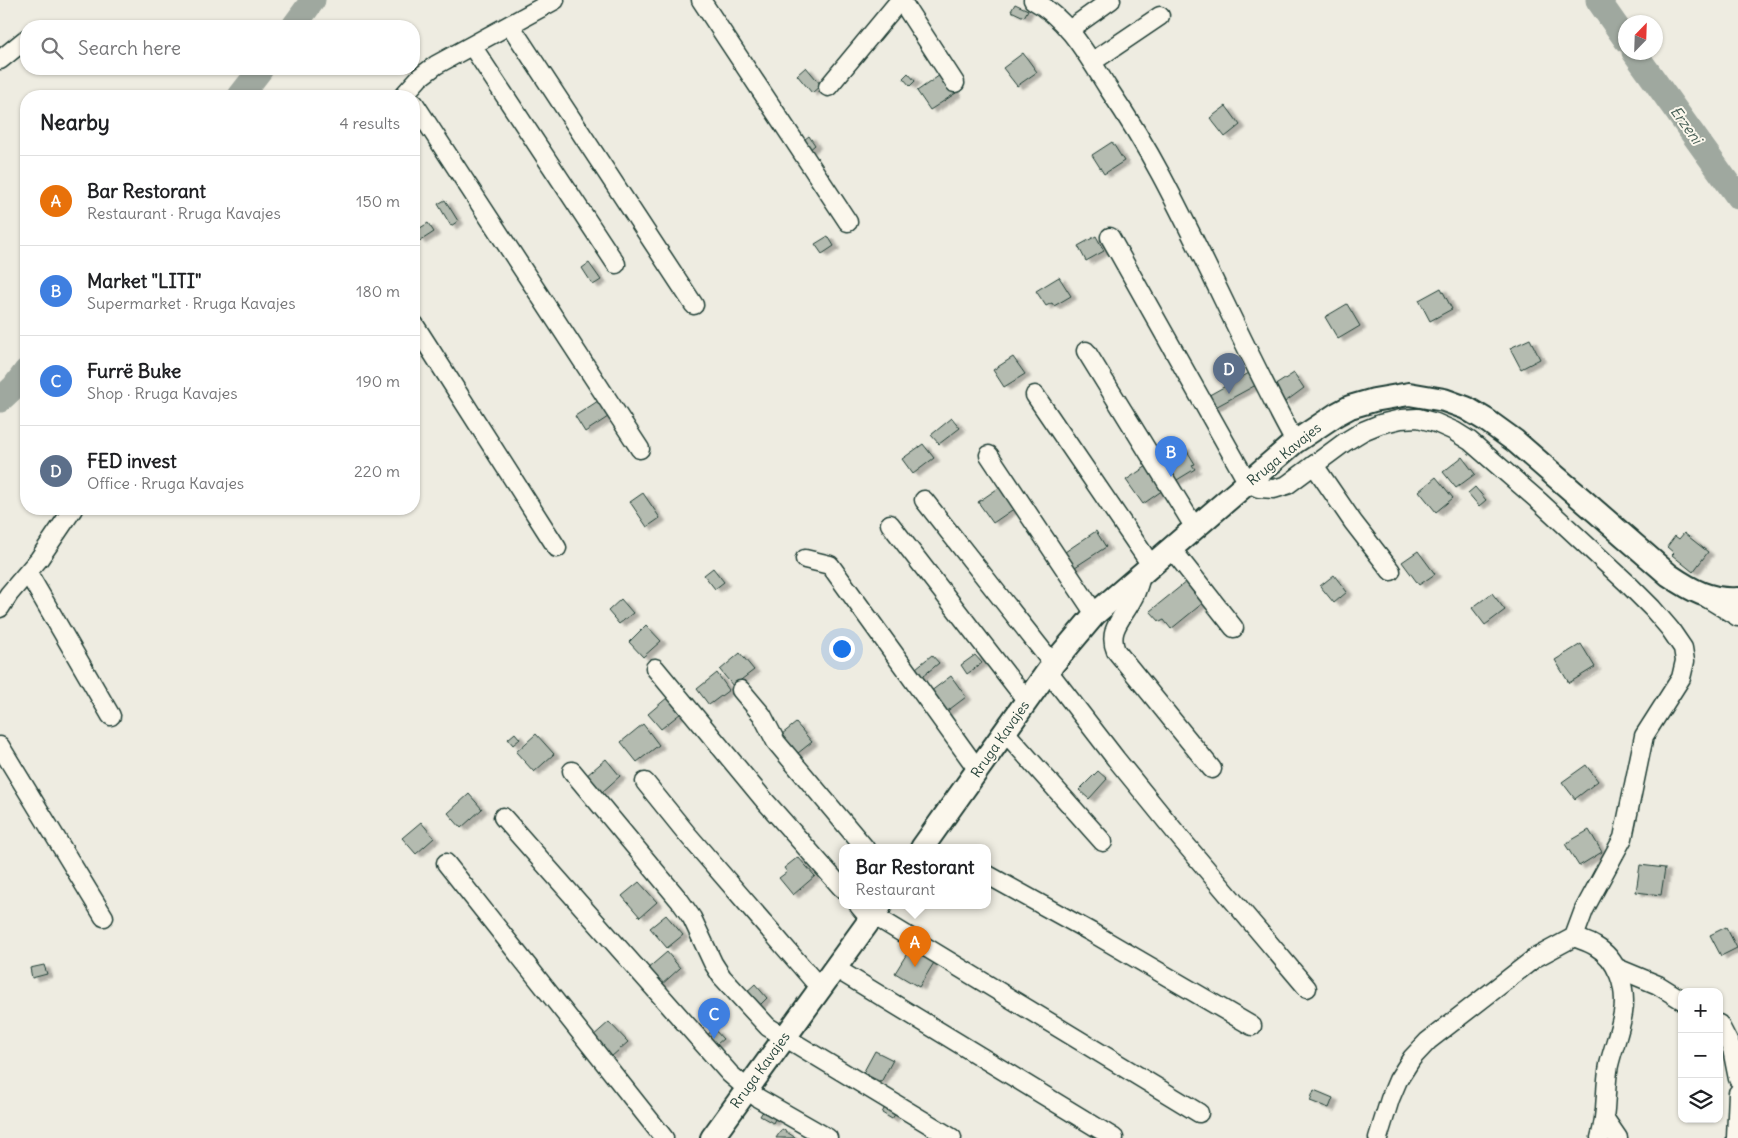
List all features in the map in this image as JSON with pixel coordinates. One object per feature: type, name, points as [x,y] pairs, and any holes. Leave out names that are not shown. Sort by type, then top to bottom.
[{"type":"main road","name":"Rruga Kavajes","points":[[930,844],[978,770],[1026,701],[1050,668],[1096,614],[1295,442],[1337,414],[1374,400],[1410,394],[1455,403],[1477,413],[1499,428],[1669,575],[1689,589],[1703,595],[1717,599],[1738,599]]},
{"type":"main road","name":"Rruga Kavajes","points":[[712,1138],[835,968],[870,911]]},
{"type":"street","points":[[412,90],[420,77],[436,65],[555,0]]},
{"type":"street","points":[[701,0],[848,222]]},
{"type":"street","points":[[828,88],[901,0],[955,83]]},
{"type":"street","points":[[1033,0],[1059,18],[1069,30],[1137,132],[1162,176],[1260,376],[1295,442]]},
{"type":"street","points":[[1069,30],[1111,0]]},
{"type":"street","points":[[1092,62],[1160,16]]},
{"type":"street","points":[[510,26],[694,305]]},
{"type":"street","points":[[0,60],[20,44]]},
{"type":"street","points":[[472,46],[616,264]]},
{"type":"street","points":[[420,115],[640,449]]},
{"type":"street","points":[[1110,237],[1248,483],[1259,488],[1274,489],[1287,485],[1363,430],[1380,424],[1418,418],[1436,423],[1470,441],[1540,502],[1652,608],[1683,648],[1686,661],[1681,678],[1644,736],[1623,838],[1584,910],[1574,937],[1534,958],[1428,1041],[1412,1058],[1398,1080],[1378,1138]]},
{"type":"street","points":[[420,333],[557,548]]},
{"type":"street","points":[[1086,351],[1195,528]]},
{"type":"street","points":[[1035,395],[1147,569],[1113,633],[1112,642],[1116,651],[1212,769]]},
{"type":"street","points":[[989,455],[1096,614]]},
{"type":"street","points":[[1314,465],[1353,522],[1391,571]]},
{"type":"street","points":[[924,500],[1116,759],[1307,988]]},
{"type":"street","points":[[0,608],[9,594],[40,559],[69,515]]},
{"type":"street","points":[[890,524],[1026,701]]},
{"type":"street","points":[[1171,548],[1234,628]]},
{"type":"street","points":[[805,559],[830,565],[978,770]]},
{"type":"street","points":[[28,573],[111,716]]},
{"type":"street","points":[[1703,595],[1738,617]]},
{"type":"street","points":[[655,668],[764,801],[839,885]]},
{"type":"street","points":[[741,690],[762,715],[776,742],[862,844]]},
{"type":"street","points":[[1005,732],[1103,842]]},
{"type":"street","points":[[0,746],[104,917]]},
{"type":"street","points":[[572,771],[684,907],[692,918],[713,963],[722,977],[768,1026],[952,1138]]},
{"type":"street","points":[[645,782],[699,848],[820,988]]},
{"type":"street","points":[[503,817],[730,1074],[758,1098],[828,1138]]},
{"type":"street","points":[[446,863],[664,1138]]},
{"type":"street","points":[[991,877],[1091,932],[1252,1026]]},
{"type":"street","points":[[870,911],[1199,1113]]},
{"type":"street","points":[[1574,937],[1596,946],[1612,960],[1617,968],[1622,984],[1623,1012],[1609,1067],[1605,1119],[1600,1138]]},
{"type":"street","points":[[835,968],[1114,1138]]},
{"type":"street","points":[[1617,968],[1658,985],[1678,998]]},
{"type":"street","points":[[1723,1032],[1732,1049],[1738,1079]]},
{"type":"street","points":[[1736,1138],[1738,1092]]},
{"type":"street","points":[[1605,1119],[1618,1138]]},
{"type":"building","points":[[1015,4],[1028,10],[1024,17],[1011,11]]},
{"type":"building","points":[[1023,53],[1037,72],[1017,86],[1003,68]]},
{"type":"building","points":[[806,67],[821,85],[812,93],[797,75]]},
{"type":"building","points":[[908,73],[915,81],[910,86],[903,78]]},
{"type":"building","points":[[943,73],[956,93],[930,110],[917,91]]},
{"type":"building","points":[[1226,106],[1240,125],[1225,137],[1210,118]]},
{"type":"building","points":[[809,136],[815,145],[808,151],[801,142]]},
{"type":"building","points":[[1112,142],[1124,161],[1104,174],[1092,155]]},
{"type":"building","points":[[445,200],[458,221],[451,226],[438,204]]},
{"type":"building","points":[[428,223],[434,232],[420,241],[420,228]]},
{"type":"building","points":[[828,236],[834,246],[822,254],[815,244]]},
{"type":"building","points":[[1096,236],[1104,251],[1086,261],[1078,246]]},
{"type":"building","points":[[589,263],[601,280],[593,285],[582,268]]},
{"type":"building","points":[[1059,277],[1071,296],[1054,306],[1052,303],[1046,306],[1036,291]]},
{"type":"building","points":[[1441,288],[1452,309],[1430,321],[1419,300]]},
{"type":"building","points":[[1347,304],[1360,326],[1338,339],[1325,317]]},
{"type":"building","points":[[1530,339],[1540,359],[1521,369],[1510,348]]},
{"type":"building","points":[[1013,357],[1025,374],[1004,387],[993,370]]},
{"type":"building","points":[[1249,373],[1256,385],[1210,410],[1204,398]]},
{"type":"building","points":[[1294,373],[1304,388],[1285,402],[1274,386]]},
{"type":"building","points":[[601,399],[611,415],[585,432],[575,416]]},
{"type":"building","points":[[952,418],[960,428],[939,444],[931,435]]},
{"type":"building","points":[[923,444],[934,458],[913,474],[902,459]]},
{"type":"building","points":[[1184,446],[1195,464],[1192,465],[1195,469],[1172,483],[1156,464]]},
{"type":"building","points":[[1462,457],[1475,474],[1456,488],[1443,472]]},
{"type":"building","points":[[1147,466],[1163,490],[1143,504],[1126,480]]},
{"type":"building","points":[[1436,477],[1453,498],[1436,512],[1419,491]]},
{"type":"building","points":[[1000,487],[1015,508],[993,523],[978,502]]},
{"type":"building","points":[[1475,487],[1486,500],[1479,506],[1468,493]]},
{"type":"building","points":[[643,493],[660,518],[647,527],[630,502]]},
{"type":"building","points":[[1096,531],[1106,547],[1072,569],[1062,554]]},
{"type":"building","points":[[1684,533],[1708,552],[1693,572],[1672,555],[1674,553],[1667,547],[1675,536],[1679,539]]},
{"type":"building","points":[[1418,551],[1435,574],[1419,585],[1402,562]]},
{"type":"building","points":[[713,568],[724,582],[715,589],[704,575]]},
{"type":"building","points":[[1334,575],[1347,592],[1334,603],[1320,586]]},
{"type":"building","points":[[1186,582],[1203,603],[1171,629],[1164,620],[1160,622],[1150,611]]},
{"type":"building","points":[[1492,593],[1505,610],[1485,625],[1472,608]]},
{"type":"building","points":[[621,599],[633,613],[619,624],[608,611]]},
{"type":"building","points":[[646,625],[661,641],[643,657],[629,642]]},
{"type":"building","points":[[1581,644],[1595,667],[1569,683],[1555,660]]},
{"type":"building","points":[[740,653],[754,670],[733,686],[720,670]]},
{"type":"building","points":[[932,655],[939,663],[918,680],[911,672]]},
{"type":"building","points":[[975,655],[982,663],[967,674],[961,665]]},
{"type":"building","points":[[717,673],[729,690],[709,705],[697,689]]},
{"type":"building","points":[[951,676],[966,697],[942,715],[926,695]]},
{"type":"building","points":[[668,697],[681,713],[661,729],[648,714]]},
{"type":"building","points":[[796,723],[812,742],[793,757],[777,738]]},
{"type":"building","points":[[643,724],[659,745],[637,762],[621,742]]},
{"type":"building","points":[[515,733],[520,739],[513,745],[508,739]]},
{"type":"building","points":[[536,734],[554,754],[534,772],[516,752]]},
{"type":"building","points":[[606,759],[620,776],[601,793],[586,776]]},
{"type":"building","points":[[1586,765],[1598,781],[1575,799],[1562,782]]},
{"type":"building","points":[[1098,771],[1107,779],[1089,799],[1079,790]]},
{"type":"building","points":[[469,794],[482,809],[461,828],[448,813]]},
{"type":"building","points":[[421,822],[434,838],[416,854],[402,838]]},
{"type":"building","points":[[1589,830],[1602,852],[1579,866],[1565,844]]},
{"type":"building","points":[[798,857],[815,876],[793,895],[779,878],[787,872],[784,868]]},
{"type":"building","points":[[1640,865],[1665,868],[1661,895],[1636,892]]},
{"type":"building","points":[[639,882],[657,902],[640,917],[622,896]]},
{"type":"building","points":[[666,915],[683,935],[667,948],[650,928]]},
{"type":"building","points":[[1726,927],[1737,948],[1721,956],[1710,935]]},
{"type":"building","points":[[911,947],[935,961],[919,987],[895,973]]},
{"type":"building","points":[[667,952],[680,968],[660,986],[646,970]]},
{"type":"building","points":[[44,965],[47,974],[32,978],[30,968]]},
{"type":"building","points":[[755,984],[767,998],[756,1009],[743,995]]},
{"type":"building","points":[[609,1022],[628,1042],[611,1057],[592,1037]]},
{"type":"building","points":[[714,1029],[723,1039],[712,1048],[704,1038]]},
{"type":"building","points":[[875,1051],[893,1060],[881,1082],[863,1073]]},
{"type":"building","points":[[1314,1090],[1333,1098],[1329,1108],[1310,1101]]},
{"type":"building","points":[[886,1105],[897,1111],[892,1119],[882,1113]]},
{"type":"building","points":[[765,1108],[777,1115],[773,1123],[760,1116]]},
{"type":"building","points":[[782,1129],[796,1138],[776,1138]]},
{"type":"waterway","name":"Erzeni","points":[[298,20],[313,0]]},
{"type":"waterway","name":"Erzeni","points":[[1598,0],[1618,29]]},
{"type":"waterway","name":"Erzeni","points":[[1640,60],[1738,197]]},
{"type":"waterway","name":"Erzeni","points":[[245,90],[256,75]]},
{"type":"waterway","name":"Erzeni","points":[[0,400],[20,379]]},
{"type":"place","name":"FED invest","points":[[1229,394]]},
{"type":"place","name":"Market \"LITI\"","points":[[1171,477]]},
{"type":"place","name":"Bar Restorant","points":[[915,967]]},
{"type":"place","name":"Furrë Buke","points":[[714,1039]]}]
